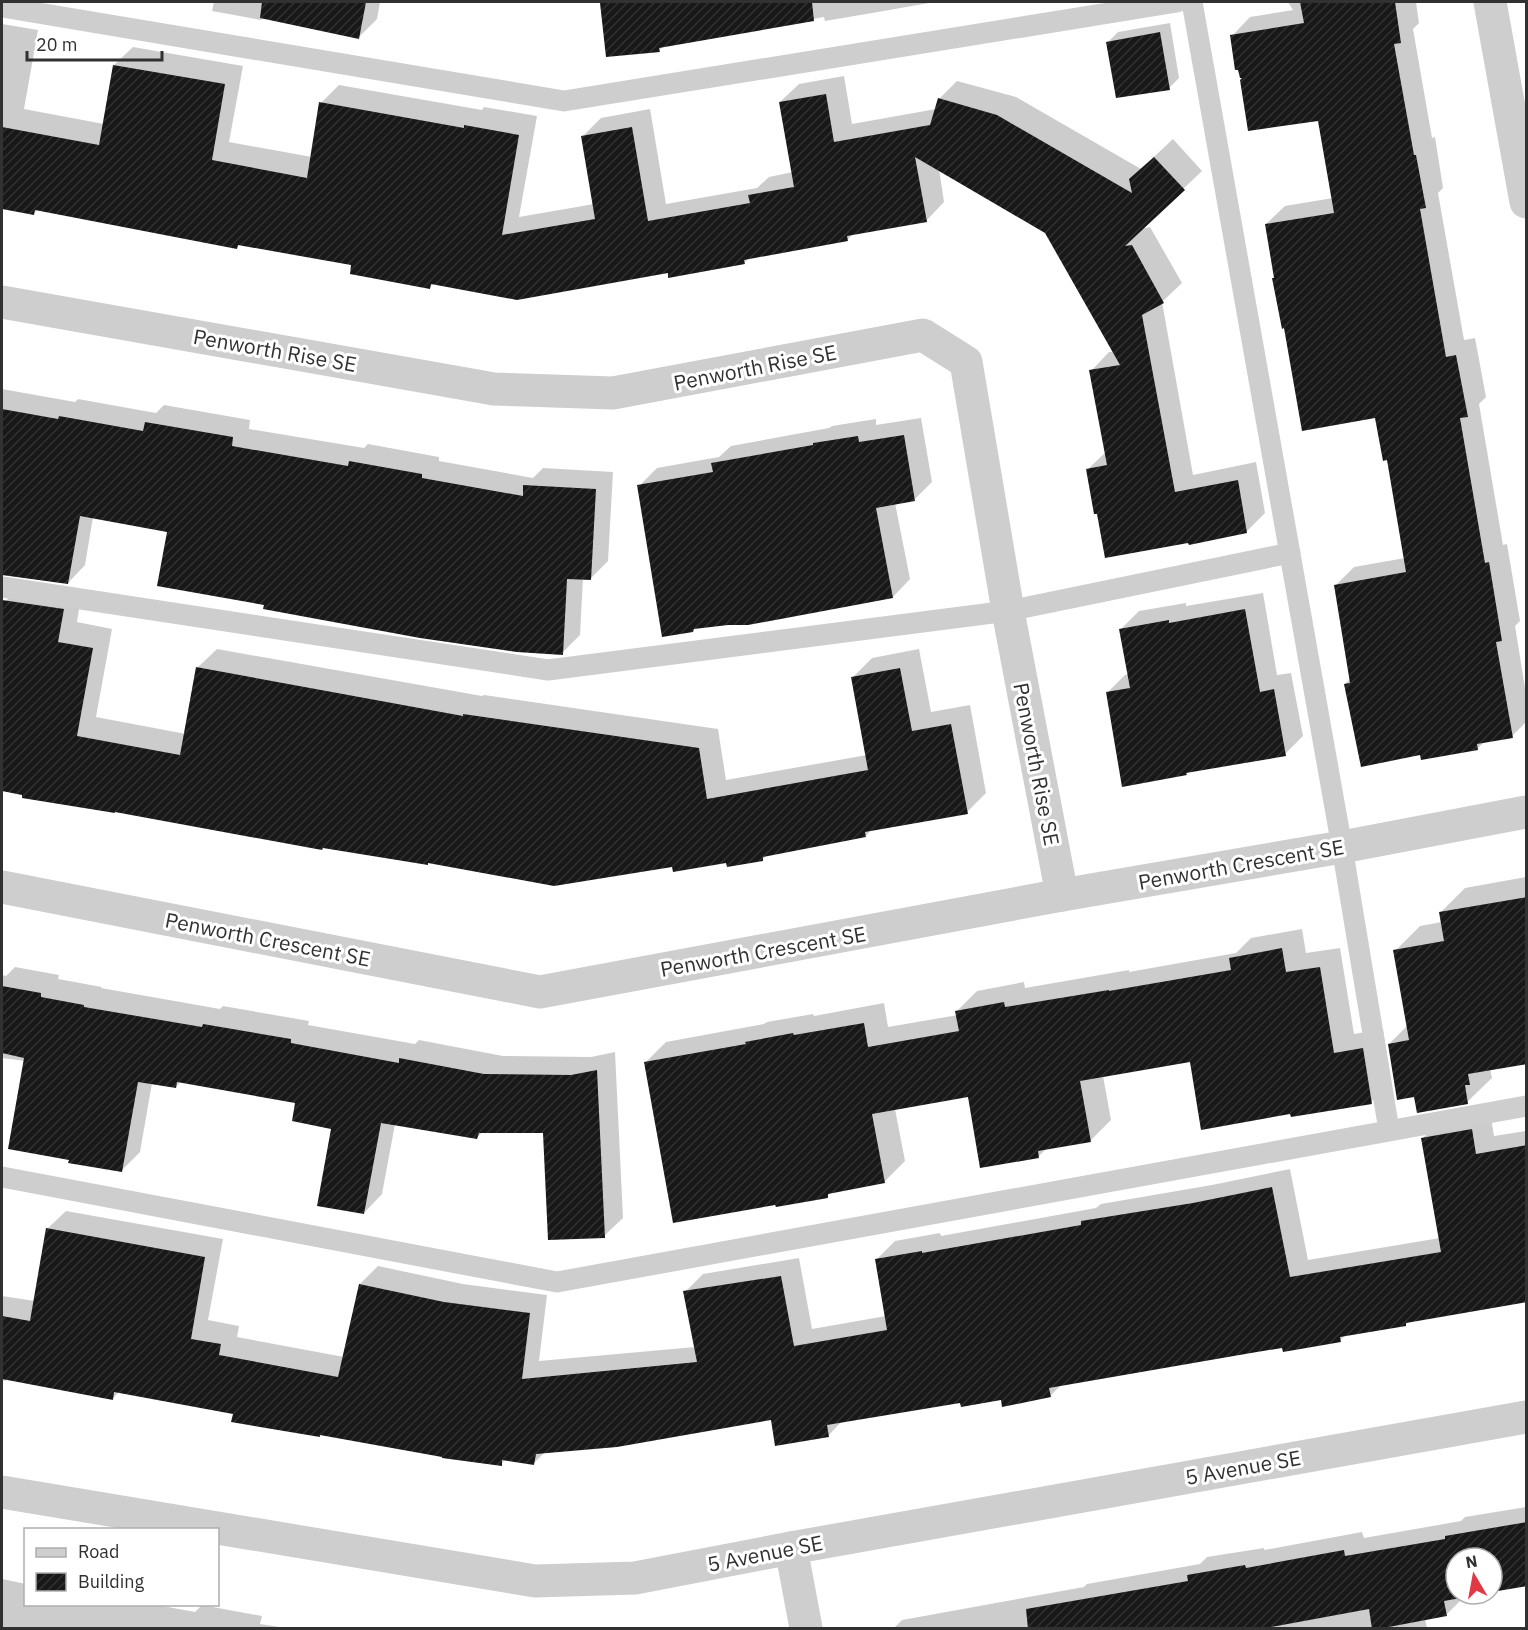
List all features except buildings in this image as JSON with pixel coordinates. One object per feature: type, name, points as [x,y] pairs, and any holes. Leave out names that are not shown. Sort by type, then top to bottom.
[{"type":"street","points":[[1490,2],[1527,202]]},
{"type":"street","name":"Penworth Rise SE","points":[[2,302],[494,389],[613,393],[923,335],[966,362],[1008,611],[1062,895]]},
{"type":"street","name":"Penworth Crescent SE","points":[[2,887],[540,992],[1527,812]]},
{"type":"street","name":"5 Avenue SE","points":[[219,1528],[535,1581],[635,1578],[791,1548],[1527,1417]]},
{"type":"street","name":"5 Avenue SE","points":[[2,1492],[218,1528]]},
{"type":"street","points":[[791,1548],[806,1629]]},
{"type":"lane","points":[[2,7],[564,101],[1178,2]]},
{"type":"lane","points":[[1192,2],[1342,847],[1389,1130]]},
{"type":"lane","points":[[2,586],[548,669],[1008,611],[1290,553]]},
{"type":"lane","points":[[2,1177],[557,1282],[1527,1106]]}]
